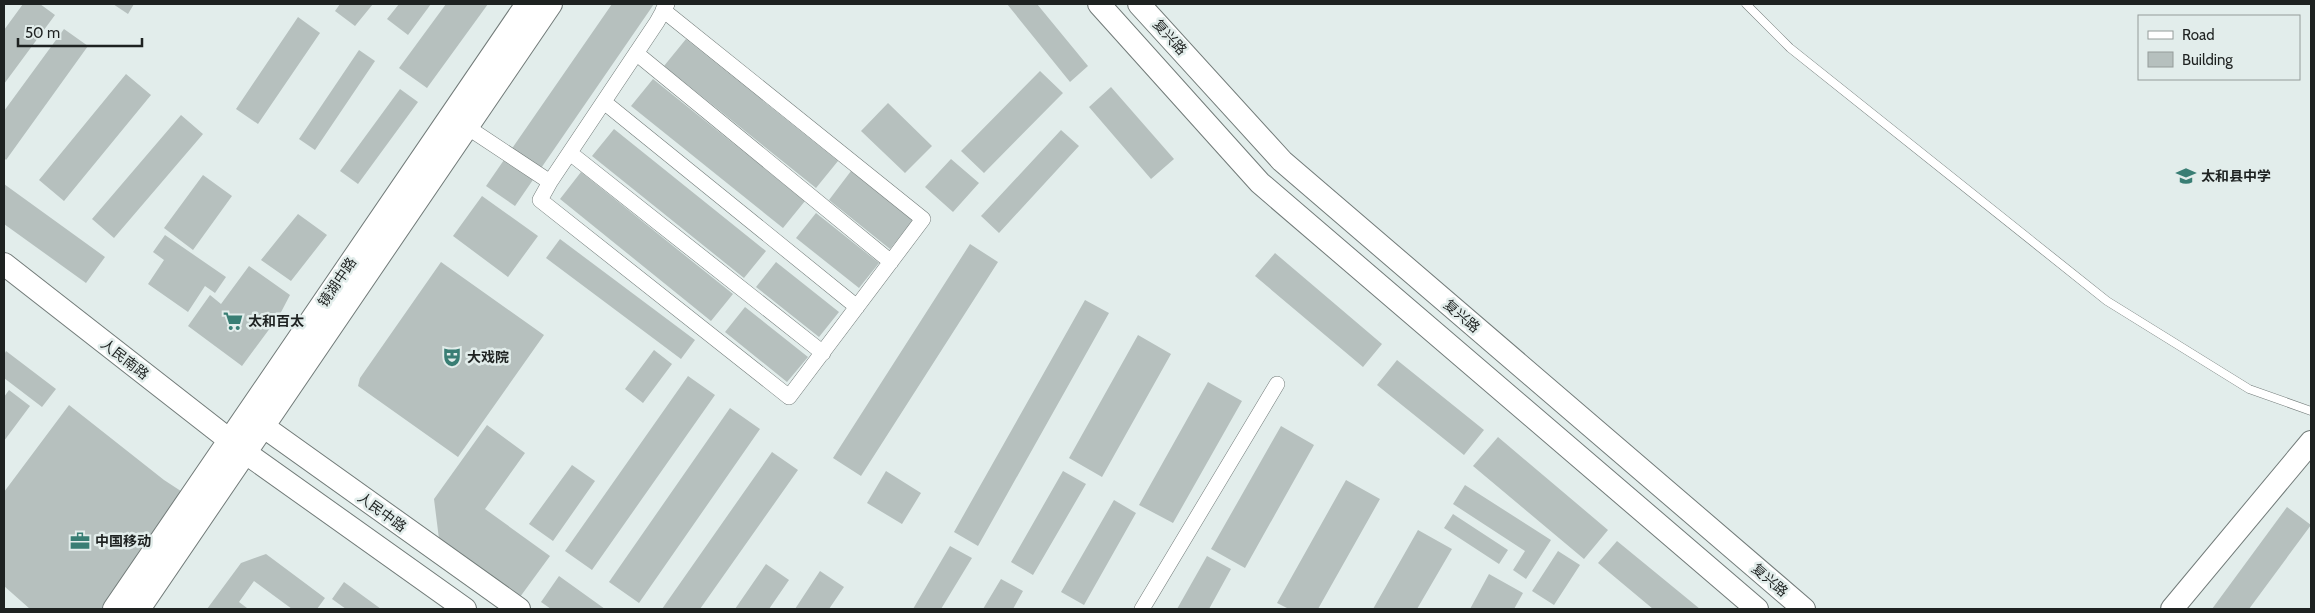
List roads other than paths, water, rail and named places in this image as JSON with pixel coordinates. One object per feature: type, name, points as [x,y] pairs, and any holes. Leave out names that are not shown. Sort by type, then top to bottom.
[{"type":"main road","name":"镜湖中路","points":[[139,609],[238,446],[527,4]]},
{"type":"main road","name":"镜湖中路","points":[[255,421],[467,127],[551,4]]},
{"type":"main road","points":[[1098,4],[1260,183],[1757,609]]},
{"type":"main road","name":"复兴路","points":[[1139,4],[1282,161],[1804,609]]},
{"type":"main road","name":"人民南路","points":[[4,264],[238,446]]},
{"type":"main road","name":"人民中路","points":[[255,421],[518,609]]},
{"type":"main road","points":[[2172,609],[2311,442]]},
{"type":"main road","name":"镜湖中路","points":[[114,609],[238,446]]},
{"type":"main road","points":[[238,446],[465,609]]},
{"type":"street","points":[[665,7],[923,219],[789,397],[540,200],[636,53],[665,7]]},
{"type":"street","points":[[636,53],[891,262]]},
{"type":"street","points":[[604,102],[857,307]]},
{"type":"street","points":[[467,127],[550,182]]},
{"type":"street","points":[[570,153],[823,352]]},
{"type":"street","points":[[1142,609],[1277,384]]},
{"type":"lane","points":[[1746,4],[1790,48],[2107,301],[2249,389],[2311,411]]},
{"type":"place","name":"太和县中学","points":[[2186,176]]},
{"type":"place","name":"太和百太","points":[[233,321]]},
{"type":"place","name":"大戏院","points":[[452,357]]},
{"type":"place","name":"中国移动","points":[[80,541]]}]
